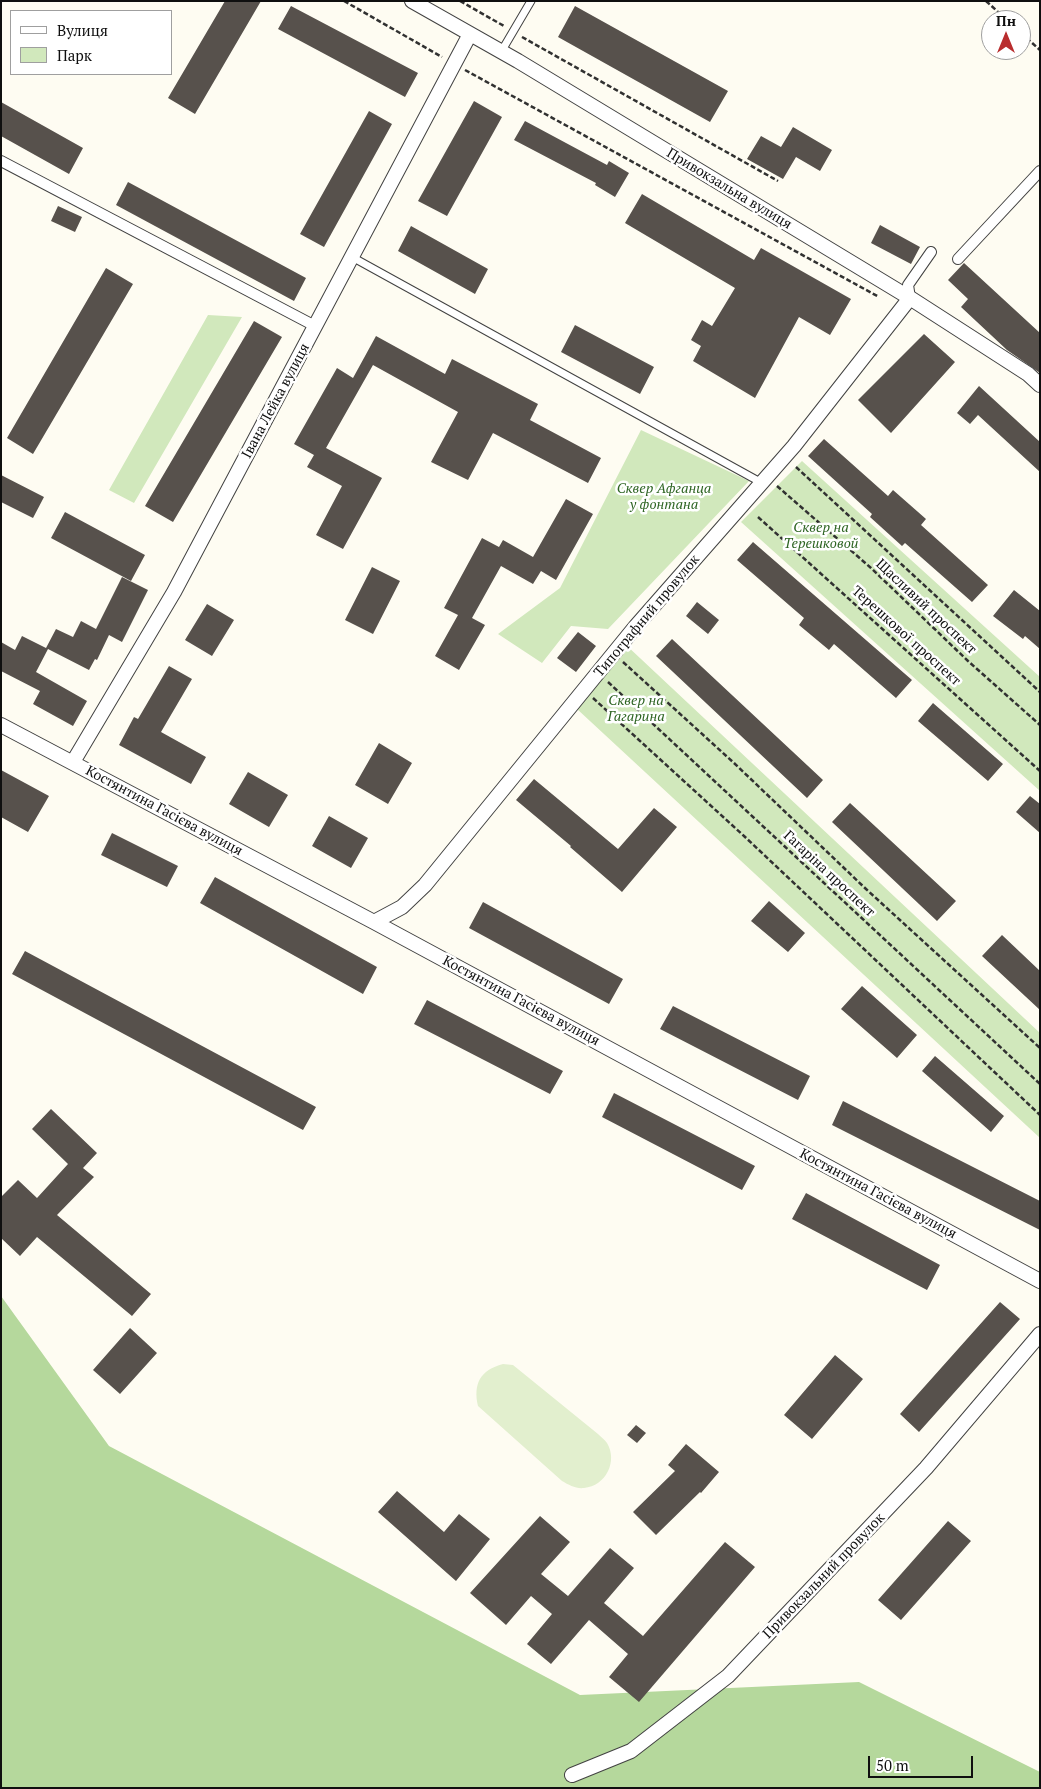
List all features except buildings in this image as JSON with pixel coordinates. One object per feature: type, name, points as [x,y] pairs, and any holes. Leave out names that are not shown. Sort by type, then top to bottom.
[{"type":"street","name":"Привокзальна вулиця","points":[[412,1],[501,52],[910,298],[1028,374],[1040,385]]},
{"type":"street","name":"Івана Лейка вулиця","points":[[73,762],[174,592],[470,34]]},
{"type":"street","points":[[1,161],[315,326]]},
{"type":"street","points":[[958,259],[1040,171]]},
{"type":"street","points":[[910,298],[908,285],[930,252]]},
{"type":"street","name":"Типографний провулок","points":[[374,922],[402,907],[425,885],[636,626],[794,446],[910,298]]},
{"type":"street","name":"Костянтина Гасієва вулиця","points":[[1,725],[374,922],[1040,1281]]},
{"type":"street","name":"Привокзальний провулок","points":[[572,1775],[631,1752],[728,1676],[926,1468],[1040,1334]]},
{"type":"lane","points":[[501,52],[531,1]]},
{"type":"lane","points":[[352,257],[762,483]]},
{"type":"path","points":[[344,1],[454,64],[885,300]]},
{"type":"path","points":[[460,1],[778,181]]},
{"type":"path","points":[[986,1],[996,10]]},
{"type":"path","points":[[796,467],[1040,692]]},
{"type":"path","name":"Щасливий проспект","points":[[776,485],[870,568],[968,661],[1040,725]]},
{"type":"path","name":"Терешкової проспект","points":[[758,517],[1040,771]]},
{"type":"path","points":[[622,661],[734,763],[866,889],[1040,1048]]},
{"type":"path","name":"Гагаріна проспект","points":[[605,679],[1040,1084]]},
{"type":"path","points":[[592,697],[744,836],[1040,1115]]},
{"type":"green space","points":[[208,315],[242,317],[134,503],[109,490]]},
{"type":"green space","name":"Сквер Афганца у фонтана","points":[[641,430],[749,481],[608,629],[571,626],[542,663],[498,634],[560,588]]},
{"type":"green space","name":"Сквер на Терешковой","points":[[802,461],[1040,677],[1040,791],[741,522]]},
{"type":"green space","name":"Сквер на Гагарина","points":[[625,644],[1040,1033],[1040,1138],[577,709]]},
{"type":"green space","points":[[1,1296],[109,1446],[580,1695],[859,1682],[1040,1772],[1040,1788],[1,1788]]},
{"type":"green space","points":[[503,1364],[513,1365],[606,1442],[611,1457],[608,1471],[604,1478],[592,1486],[581,1488],[562,1481],[478,1406],[477,1391],[480,1379],[489,1370]]}]
